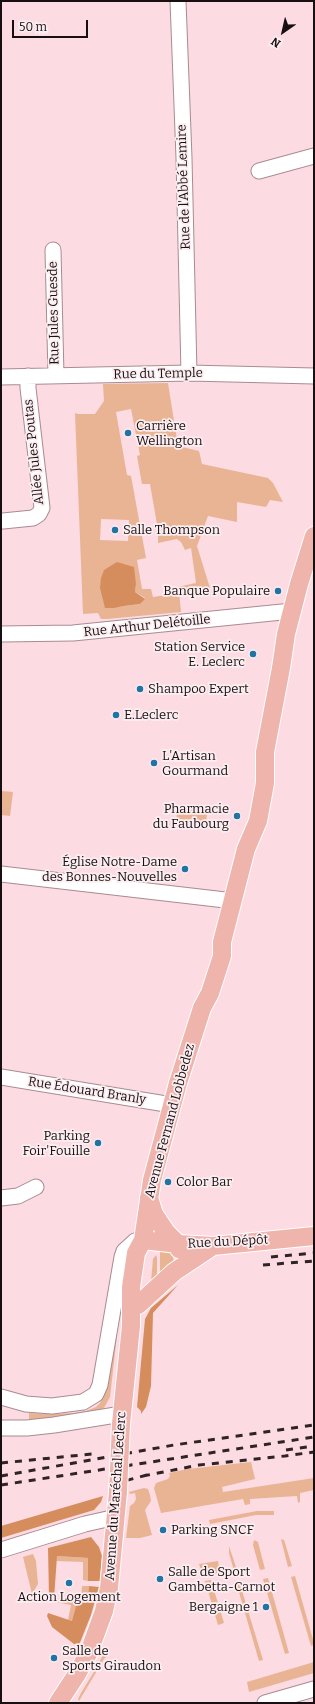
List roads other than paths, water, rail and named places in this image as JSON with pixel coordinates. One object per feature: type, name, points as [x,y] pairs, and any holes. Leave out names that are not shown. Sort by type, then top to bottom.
[{"type":"main road","name":"Avenue Fernand Lobbedez","points":[[143,1240],[152,1180],[172,1105],[202,1008],[210,993],[222,956],[222,942],[234,901],[246,849],[258,821],[264,793],[266,771],[265,752],[282,668],[286,634],[314,536]]},
{"type":"main road","name":"Avenue Fernand Lobbedez","points":[[282,668],[293,644],[314,568]]},
{"type":"main road","points":[[149,1198],[154,1214],[166,1232],[178,1244],[179,1257],[174,1272]]},
{"type":"main road","name":"Rue du Dépôt","points":[[143,1240],[213,1246],[314,1236]]},
{"type":"main road","name":"Avenue du Maréchal Leclerc","points":[[131,1326],[143,1291],[148,1255],[143,1240]]},
{"type":"main road","name":"Avenue du Maréchal Leclerc","points":[[58,1703],[89,1652],[104,1611],[109,1588],[118,1492],[121,1419],[131,1326],[131,1286],[136,1253],[143,1240]]},
{"type":"main road","points":[[138,1305],[174,1272],[213,1246]]},
{"type":"street","name":"Rue de l'Abbé Lemire","points":[[178,1],[184,151],[189,373]]},
{"type":"street","points":[[259,171],[314,156]]},
{"type":"street","name":"Rue Jules Guesde","points":[[53,250],[56,376]]},
{"type":"street","name":"Rue du Temple","points":[[1,377],[189,373],[314,376]]},
{"type":"street","name":"Allée Jules Poutas","points":[[3,522],[33,518],[39,514],[42,508],[28,388],[28,376]]},
{"type":"street","name":"Rue Arthur Delétoille","points":[[7,634],[73,633],[292,611]]},
{"type":"street","points":[[1,874],[234,901]]},
{"type":"street","name":"Rue Édouard Branly","points":[[1,1077],[172,1105]]},
{"type":"street","points":[[1,1198],[18,1196],[36,1187]]},
{"type":"street","points":[[1,1397],[36,1405],[74,1404],[88,1400],[98,1390],[122,1257],[124,1252],[135,1241],[143,1240]]},
{"type":"street","points":[[1,1428],[27,1428],[121,1419]]},
{"type":"street","points":[[1,1550],[97,1521],[116,1517]]},
{"type":"street","points":[[265,1703],[314,1689]]},
{"type":"railway","points":[[271,1257],[314,1253]]},
{"type":"railway","points":[[263,1265],[314,1261]]},
{"type":"railway","points":[[1,1476],[174,1445],[314,1425]]},
{"type":"railway","points":[[1,1485],[314,1437]]},
{"type":"railway","points":[[286,1450],[314,1446]]},
{"type":"railway","points":[[143,1476],[199,1465],[314,1452]]},
{"type":"railway","points":[[1,1463],[92,1454]]},
{"type":"railway","points":[[113,1484],[147,1475]]},
{"type":"place","name":"Carrière Wellington","points":[[128,433]]},
{"type":"place","name":"Salle Thompson","points":[[115,530]]},
{"type":"place","name":"Banque Populaire","points":[[278,591]]},
{"type":"place","name":"Station Service E. Leclerc","points":[[253,654]]},
{"type":"place","name":"Shampoo Expert","points":[[140,689]]},
{"type":"place","name":"E.Leclerc","points":[[116,715]]},
{"type":"place","name":"L'Artisan Gourmand","points":[[154,763]]},
{"type":"place","name":"Pharmacie du Faubourg","points":[[237,816]]},
{"type":"place","name":"Église Notre-Dame des Bonnes-Nouvelles","points":[[185,869]]},
{"type":"place","name":"Parking Foir'Fouille","points":[[98,1143]]},
{"type":"place","name":"Color Bar","points":[[168,1182]]},
{"type":"place","name":"Parking SNCF","points":[[163,1530]]},
{"type":"place","name":"Salle de Sport Gambetta-Carnot","points":[[160,1579]]},
{"type":"place","name":"Action Logement","points":[[69,1583]]},
{"type":"place","name":"Bergaigne 1","points":[[266,1607]]},
{"type":"place","name":"Salle de Sports Giraudon","points":[[54,1658]]}]
